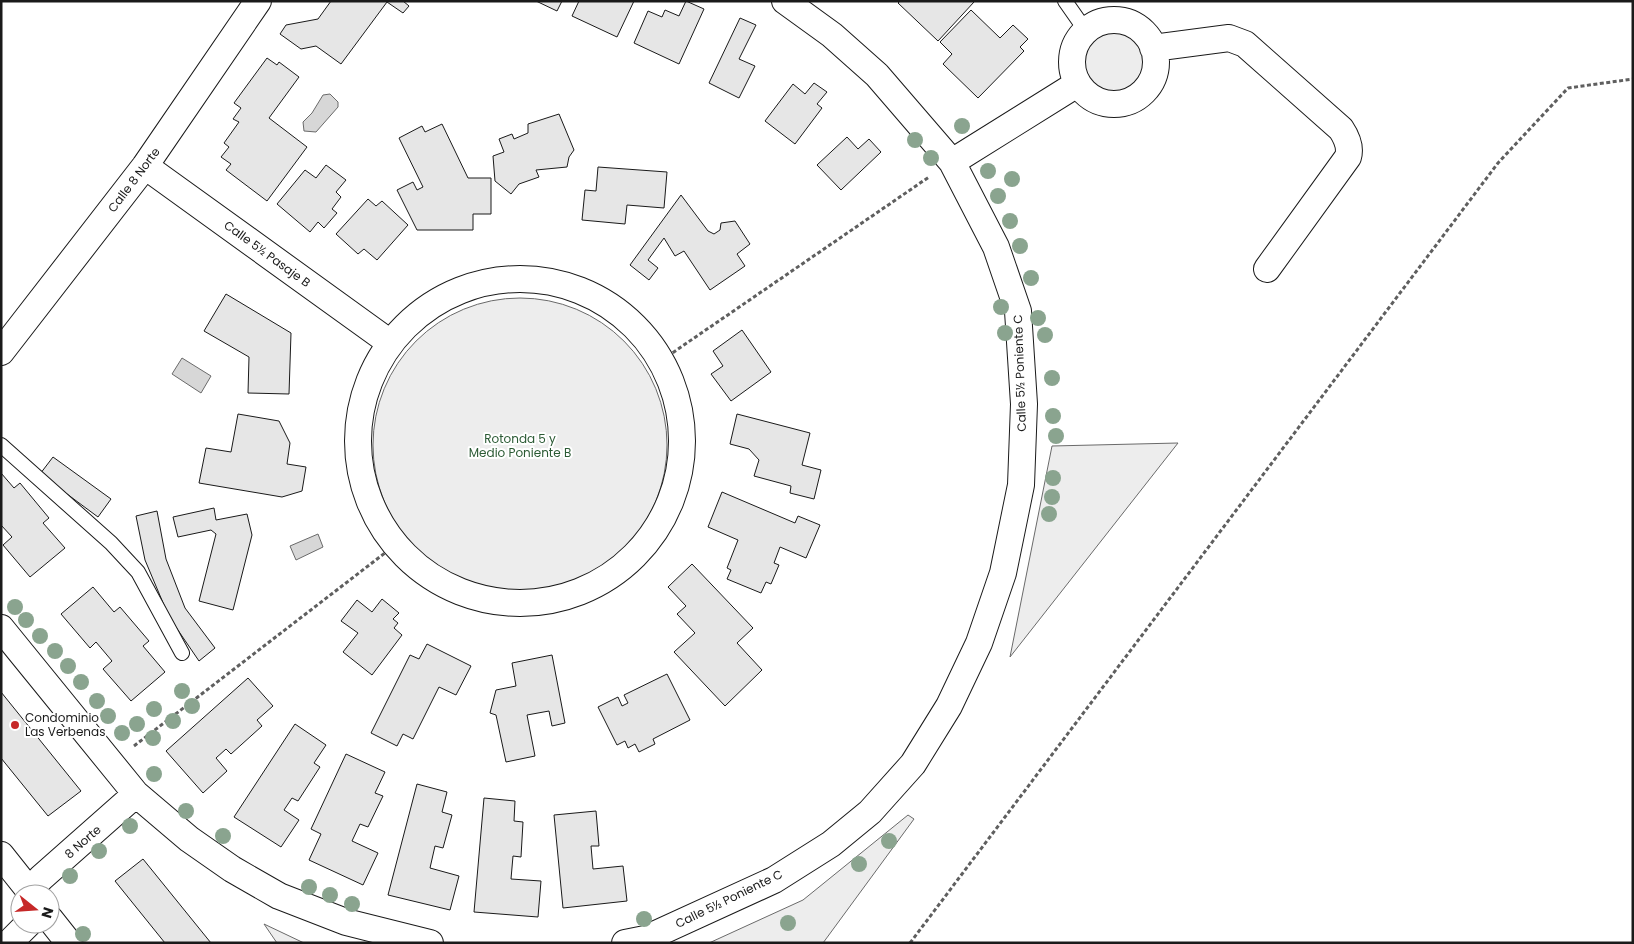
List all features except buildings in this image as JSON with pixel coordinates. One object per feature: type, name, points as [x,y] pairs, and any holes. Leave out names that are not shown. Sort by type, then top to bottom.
[{"type":"street","name":"Calle 8 Norte","points":[[1,352],[146,166],[258,1]]},
{"type":"street","name":"Calle 5½ Poniente C","points":[[638,941],[774,880],[831,844],[870,812],[913,764],[949,706],[979,644],[1003,573],[1021,485],[1024,404],[1018,311],[996,247],[952,162],[877,75],[832,35],[784,1]]},
{"type":"street","points":[[1121,20],[1130,23],[1142,31],[1153,48],[1156,62],[1153,76],[1143,92],[1122,104],[1103,103],[1094,100],[1084,93],[1077,84],[1071,64],[1072,56],[1079,38],[1095,24],[1103,21],[1121,20]]},
{"type":"street","points":[[1153,48],[1229,38],[1245,44],[1341,129],[1346,137],[1350,151],[1348,157],[1267,270]]},
{"type":"street","points":[[952,162],[1077,84]]},
{"type":"street","name":"Calle 5½ Pasaje B","points":[[146,166],[389,342]]},
{"type":"street","points":[[508,278],[553,281],[596,296],[634,323],[662,360],[680,410],[682,464],[665,516],[633,559],[589,590],[537,604],[484,602],[434,581],[394,546],[366,499],[356,445],[364,391],[389,342],[422,310],[463,288],[508,278]]},
{"type":"street","points":[[1,628],[136,794],[189,839],[232,869],[279,896],[346,922],[424,942]]},
{"type":"street","name":"8 Norte","points":[[37,884],[41,878],[136,794]]},
{"type":"street","points":[[1,855],[25,884]]},
{"type":"street","points":[[60,932],[69,943]]},
{"type":"street","points":[[9,943],[18,934]]},
{"type":"lane","points":[[1065,1],[1086,31]]},
{"type":"lane","points":[[1,445],[111,543],[138,572],[182,653]]},
{"type":"path","points":[[910,943],[1498,163],[1568,88],[1633,79]]},
{"type":"path","points":[[662,360],[952,162]]},
{"type":"path","points":[[111,763],[394,546]]},
{"type":"shaded area","points":[[1114,20],[1130,23],[1144,32],[1153,46],[1156,62],[1153,78],[1144,92],[1130,101],[1114,104],[1098,101],[1084,92],[1075,78],[1072,62],[1075,46],[1084,32],[1098,23]]},
{"type":"shaded area","points":[[330,94],[338,102],[338,107],[316,132],[304,131],[303,122],[312,113],[323,95]]},
{"type":"shaded area","name":"Rotonda 5 y Medio Poniente B","points":[[506,298],[534,298],[563,304],[589,315],[613,331],[634,352],[650,376],[661,402],[667,431],[667,459],[661,488],[656,501],[642,527],[624,549],[589,575],[563,586],[534,592],[506,592],[477,586],[451,575],[427,559],[406,538],[390,514],[379,488],[373,459],[373,431],[379,402],[390,376],[406,352],[427,331],[451,315],[477,304]]},
{"type":"shaded area","points":[[182,358],[211,376],[201,393],[172,374]]},
{"type":"shaded area","points":[[1178,443],[1010,657],[1052,446]]},
{"type":"shaded area","points":[[318,534],[323,547],[296,560],[290,546]]},
{"type":"shaded area","points":[[908,815],[914,819],[823,943],[709,943],[803,900]]},
{"type":"shaded area","points":[[264,924],[304,943],[277,943]]},
{"type":"place","name":"Condominio Las Verbenas","points":[[15,725]]}]
